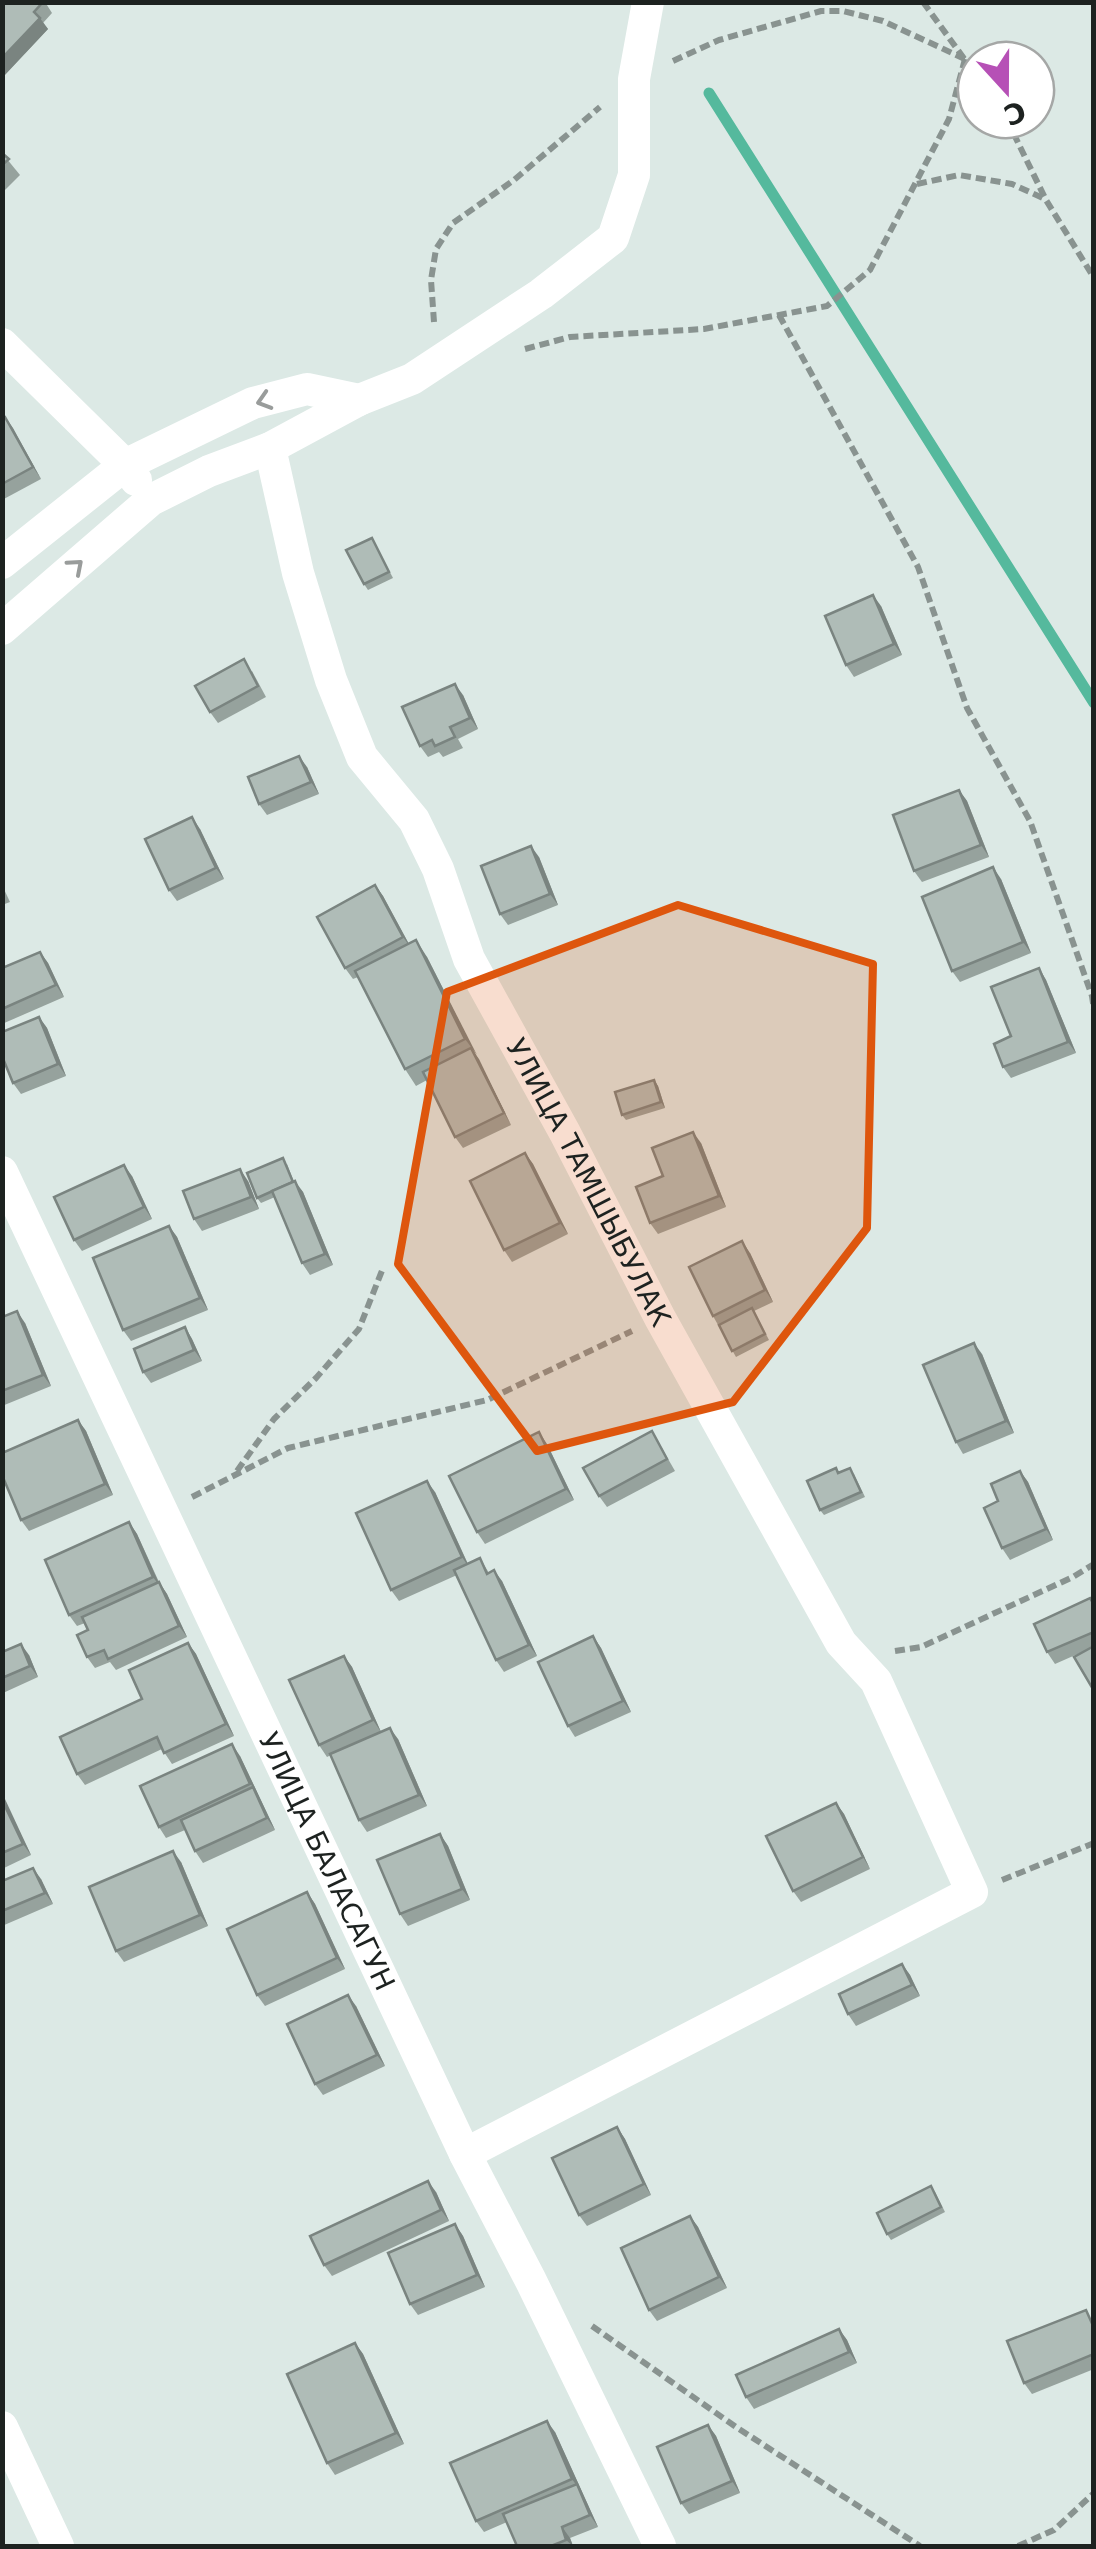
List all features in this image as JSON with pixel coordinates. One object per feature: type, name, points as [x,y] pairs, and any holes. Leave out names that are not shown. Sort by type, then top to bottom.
[{"type":"street","points":[[2,630],[151,500],[209,471],[270,448],[359,400],[412,378],[541,294],[613,238],[634,175],[634,79],[648,2]]},
{"type":"street","points":[[2,344],[125,465],[151,500]]},
{"type":"street","points":[[2,563],[125,465],[253,403],[307,389],[359,400]]},
{"type":"street","name":"УЛИЦА ТАМШЫБУЛАК","points":[[270,448],[298,573],[331,680],[362,757],[414,820],[438,869],[469,959],[565,1133],[660,1318],[841,1644],[876,1680],[972,1892]]},
{"type":"street","name":"УЛИЦА БАЛАСАГУН","points":[[2,1172],[465,2154],[660,2546]]},
{"type":"street","points":[[465,2154],[972,1892]]},
{"type":"street","points":[[2,2428],[58,2546]]},
{"type":"path","points":[[923,2],[956,47]]},
{"type":"path","points":[[412,378],[434,331],[432,280],[436,249],[454,222],[514,180],[634,79],[719,40],[821,12],[843,11],[884,20],[956,55]]},
{"type":"path","points":[[518,351],[570,337],[704,329],[827,306],[870,270],[949,120],[956,93]]},
{"type":"path","points":[[1017,140],[1046,200],[1094,278]]},
{"type":"path","points":[[916,184],[960,175],[1012,184],[1046,200]]},
{"type":"path","points":[[778,315],[918,567],[967,708],[1030,821],[1094,1010]]},
{"type":"path","points":[[234,1475],[274,1418],[359,1329],[382,1268]]},
{"type":"path","points":[[162,1512],[288,1448],[487,1400],[660,1318]]},
{"type":"path","points":[[841,1644],[880,1654],[920,1646],[1094,1564]]},
{"type":"path","points":[[972,1892],[1094,1843]]},
{"type":"path","points":[[590,2325],[736,2428],[920,2546]]},
{"type":"path","points":[[1018,2546],[1054,2530],[1094,2492]]},
{"type":"highlighted area","points":[[678,905],[873,964],[867,1228],[733,1402],[537,1451],[398,1264],[447,992]]},
{"type":"building","points":[[2,2],[43,2],[34,12],[40,18],[2,58]]},
{"type":"building","points":[[5,417],[33,467],[2,484],[2,418]]},
{"type":"building","points":[[372,538],[389,572],[364,584],[346,550]]},
{"type":"building","points":[[873,595],[894,644],[846,665],[825,616]]},
{"type":"building","points":[[244,659],[258,686],[210,712],[195,686]]},
{"type":"building","points":[[455,684],[470,718],[450,727],[455,737],[435,746],[432,740],[420,746],[402,707]]},
{"type":"building","points":[[299,756],[311,782],[259,804],[248,777]]},
{"type":"building","points":[[959,790],[981,845],[914,871],[893,815]]},
{"type":"building","points":[[192,817],[216,868],[169,890],[145,839]]},
{"type":"building","points":[[531,846],[550,894],[500,914],[481,866]]},
{"type":"building","points":[[993,867],[1023,942],[952,971],[922,897]]},
{"type":"building","points":[[375,885],[403,937],[345,968],[317,917]]},
{"type":"building","points":[[416,940],[465,1039],[405,1069],[355,971]]},
{"type":"building","points":[[40,952],[56,985],[2,1009],[2,968]]},
{"type":"building","points":[[1039,968],[1068,1042],[1003,1067],[994,1044],[1011,1036],[991,987]]},
{"type":"building","points":[[39,1017],[58,1064],[13,1083],[2,1056],[2,1032]]},
{"type":"building","points":[[471,1048],[504,1113],[455,1137],[423,1072]]},
{"type":"building","points":[[654,1080],[661,1102],[622,1115],[615,1092]]},
{"type":"building","points":[[693,1132],[719,1196],[650,1223],[636,1187],[663,1176],[652,1148]]},
{"type":"building","points":[[525,1153],[560,1223],[504,1250],[470,1181]]},
{"type":"building","points":[[283,1158],[293,1182],[257,1198],[247,1173]]},
{"type":"building","points":[[124,1165],[144,1207],[74,1240],[54,1197]]},
{"type":"building","points":[[240,1169],[251,1197],[194,1219],[183,1191]]},
{"type":"building","points":[[295,1181],[325,1254],[302,1263],[272,1191]]},
{"type":"building","points":[[169,1226],[200,1298],[123,1330],[93,1258]]},
{"type":"building","points":[[742,1241],[765,1290],[713,1316],[689,1267]]},
{"type":"building","points":[[752,1308],[765,1334],[732,1351],[719,1325]]},
{"type":"building","points":[[17,1311],[43,1375],[2,1391],[2,1317]]},
{"type":"building","points":[[185,1327],[194,1350],[143,1372],[134,1349]]},
{"type":"building","points":[[974,1343],[1006,1421],[956,1442],[923,1365]]},
{"type":"building","points":[[78,1420],[105,1484],[21,1520],[2,1475],[2,1453]]},
{"type":"building","points":[[652,1431],[667,1459],[599,1496],[583,1468]]},
{"type":"building","points":[[539,1432],[566,1489],[477,1532],[449,1476]]},
{"type":"building","points":[[836,1468],[838,1473],[850,1468],[861,1492],[820,1510],[807,1481]]},
{"type":"building","points":[[1020,1471],[1046,1529],[1002,1548],[984,1508],[998,1501],[991,1484]]},
{"type":"building","points":[[427,1481],[462,1557],[391,1590],[356,1513]]},
{"type":"building","points":[[129,1522],[153,1577],[69,1615],[45,1560]]},
{"type":"building","points":[[480,1558],[487,1574],[494,1570],[529,1645],[496,1660],[454,1570]]},
{"type":"building","points":[[159,1582],[179,1626],[108,1659],[104,1650],[87,1657],[77,1635],[88,1630],[82,1617]]},
{"type":"building","points":[[1090,1598],[1094,1605],[1094,1632],[1047,1652],[1034,1624]]},
{"type":"building","points":[[593,1636],[623,1701],[568,1726],[538,1662]]},
{"type":"building","points":[[188,1643],[226,1724],[164,1753],[157,1737],[77,1774],[60,1737],[142,1699],[129,1670]]},
{"type":"building","points":[[21,1644],[30,1666],[2,1678],[2,1652]]},
{"type":"building","points":[[1094,1646],[1094,1691],[1074,1657]]},
{"type":"building","points":[[344,1656],[373,1720],[319,1745],[289,1680]]},
{"type":"building","points":[[390,1728],[419,1795],[359,1820],[330,1754]]},
{"type":"building","points":[[232,1744],[250,1784],[159,1827],[140,1786]]},
{"type":"building","points":[[253,1787],[267,1818],[195,1851],[181,1820]]},
{"type":"building","points":[[2,1800],[23,1844],[2,1853]]},
{"type":"building","points":[[836,1803],[863,1857],[793,1891],[766,1836]]},
{"type":"building","points":[[440,1834],[462,1889],[400,1914],[377,1860]]},
{"type":"building","points":[[173,1851],[200,1915],[116,1951],[89,1887]]},
{"type":"building","points":[[33,1868],[45,1893],[2,1911],[2,1881]]},
{"type":"building","points":[[307,1892],[337,1958],[257,1995],[227,1929]]},
{"type":"building","points":[[902,1964],[912,1985],[848,2014],[839,1994]]},
{"type":"building","points":[[348,1995],[377,2055],[315,2084],[287,2024]]},
{"type":"building","points":[[617,2127],[644,2184],[579,2215],[552,2158]]},
{"type":"building","points":[[428,2181],[441,2210],[324,2265],[310,2236]]},
{"type":"building","points":[[931,2186],[941,2207],[887,2234],[877,2213]]},
{"type":"building","points":[[690,2216],[719,2277],[649,2310],[621,2248]]},
{"type":"building","points":[[455,2224],[477,2275],[410,2304],[388,2253]]},
{"type":"building","points":[[1086,2310],[1094,2328],[1094,2354],[1024,2383],[1007,2341]]},
{"type":"building","points":[[839,2329],[849,2352],[746,2397],[736,2375]]},
{"type":"building","points":[[355,2343],[396,2433],[327,2463],[287,2374]]},
{"type":"building","points":[[547,2421],[572,2479],[476,2521],[450,2463]]},
{"type":"building","points":[[708,2425],[732,2481],[681,2503],[657,2447]]},
{"type":"building","points":[[577,2484],[590,2515],[562,2527],[566,2540],[551,2546],[517,2546],[503,2514]]},
{"type":"waterway","points":[[709,93],[1094,703]]}]
